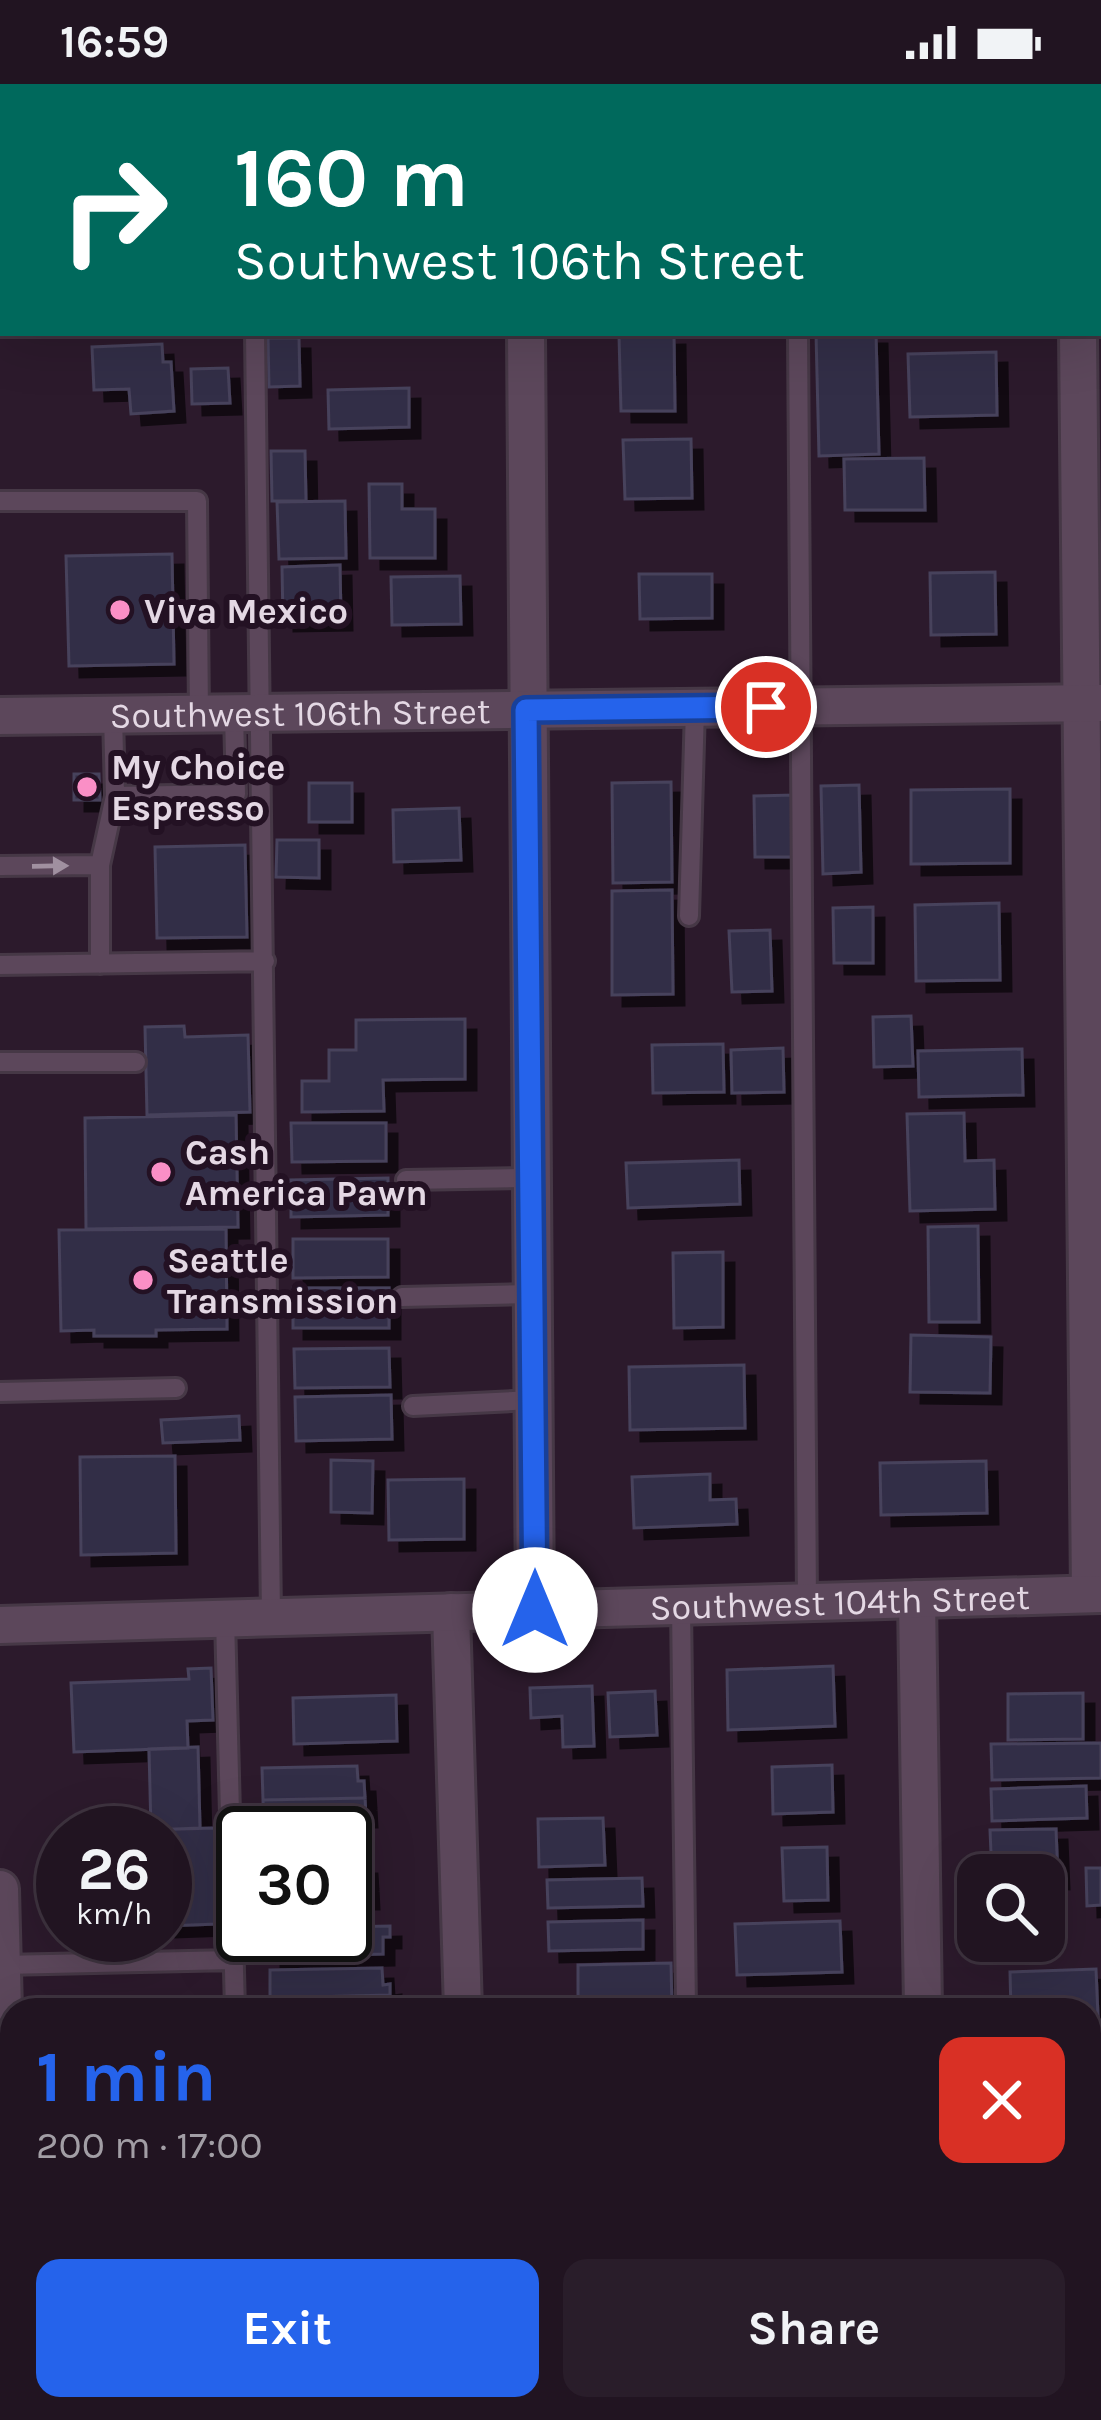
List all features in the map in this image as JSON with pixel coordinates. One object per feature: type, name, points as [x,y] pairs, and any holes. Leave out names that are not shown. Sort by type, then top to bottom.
[{"type":"street","points":[[526,336],[535,1610]]},
{"type":"street","points":[[1078,336],[1091,704],[1096,1594]]},
{"type":"street","name":"Southwest 106th Street","points":[[0,716],[1091,704]]},
{"type":"street","name":"Southwest 104th Street","points":[[0,1625],[1096,1594]]},
{"type":"street","points":[[917,1599],[923,1998]]},
{"type":"street","points":[[452,1612],[464,1998]]},
{"type":"street","points":[[0,1889],[3,1998]]},
{"type":"lane","points":[[115,796],[236,794],[232,714],[255,336]]},
{"type":"lane","points":[[799,336],[807,1602]]},
{"type":"lane","points":[[0,501],[197,501],[265,961],[271,1617]]},
{"type":"lane","points":[[689,916],[695,708]]},
{"type":"lane","points":[[100,964],[100,865],[115,796],[113,715]]},
{"type":"lane","points":[[0,866],[100,865]]},
{"type":"lane","points":[[0,964],[265,961]]},
{"type":"lane","points":[[0,1062],[136,1062]]},
{"type":"lane","points":[[406,1180],[531,1178]]},
{"type":"lane","points":[[402,1297],[532,1294]]},
{"type":"lane","points":[[0,1392],[176,1388]]},
{"type":"lane","points":[[412,1406],[533,1400]]},
{"type":"lane","points":[[681,1606],[686,1998]]},
{"type":"lane","points":[[225,1618],[230,1806]]},
{"type":"lane","points":[[2,1965],[216,1960]]},
{"type":"lane","points":[[234,1962],[235,1998]]},
{"type":"building","points":[[619,336],[674,336],[675,411],[621,411]]},
{"type":"building","points":[[816,336],[876,336],[879,454],[819,456]]},
{"type":"building","points":[[268,338],[299,338],[300,386],[269,387]]},
{"type":"building","points":[[162,344],[163,362],[171,362],[174,411],[131,414],[129,389],[94,390],[92,347]]},
{"type":"building","points":[[996,352],[997,415],[910,417],[908,354]]},
{"type":"building","points":[[228,368],[230,403],[192,404],[191,369]]},
{"type":"building","points":[[409,388],[409,427],[329,429],[328,390]]},
{"type":"building","points":[[691,439],[692,498],[625,499],[623,440]]},
{"type":"building","points":[[271,451],[305,451],[306,501],[272,501]]},
{"type":"building","points":[[924,458],[925,510],[845,510],[844,459]]},
{"type":"building","points":[[369,484],[402,484],[402,509],[435,509],[435,558],[370,558]]},
{"type":"building","points":[[345,501],[346,558],[279,559],[277,502]]},
{"type":"building","name":"Viva Mexico","points":[[172,554],[174,664],[69,666],[66,556]]},
{"type":"building","points":[[340,565],[341,619],[283,620],[282,567]]},
{"type":"building","points":[[995,572],[996,634],[931,635],[930,573]]},
{"type":"building","points":[[639,574],[712,574],[712,618],[640,619]]},
{"type":"building","points":[[460,576],[461,624],[392,625],[391,577]]},
{"type":"building","name":"My Choice Espresso","points":[[74,774],[99,774],[100,800],[74,800]]},
{"type":"building","points":[[671,782],[672,882],[613,883],[612,783]]},
{"type":"building","points":[[309,783],[352,783],[352,822],[309,822]]},
{"type":"building","points":[[859,785],[861,872],[823,874],[821,786]]},
{"type":"building","points":[[1010,789],[1010,863],[911,864],[911,790]]},
{"type":"building","points":[[795,795],[796,857],[755,857],[754,796]]},
{"type":"building","points":[[459,808],[461,860],[394,862],[393,810]]},
{"type":"building","points":[[277,840],[319,840],[319,878],[276,877]]},
{"type":"building","points":[[245,845],[247,937],[157,938],[155,847]]},
{"type":"building","points":[[672,890],[673,994],[612,995],[612,891]]},
{"type":"building","points":[[999,903],[1000,980],[916,981],[915,905]]},
{"type":"building","points":[[873,907],[873,963],[834,963],[833,908]]},
{"type":"building","points":[[770,930],[772,991],[732,992],[729,931]]},
{"type":"building","points":[[911,1016],[913,1066],[874,1067],[873,1017]]},
{"type":"building","points":[[465,1019],[465,1079],[383,1080],[384,1111],[302,1112],[302,1081],[329,1081],[329,1050],[356,1050],[356,1020]]},
{"type":"building","points":[[184,1026],[185,1037],[248,1035],[250,1112],[147,1115],[145,1027]]},
{"type":"building","points":[[723,1044],[724,1092],[653,1093],[652,1045]]},
{"type":"building","points":[[783,1048],[784,1092],[732,1093],[731,1050]]},
{"type":"building","points":[[1022,1049],[1023,1095],[919,1097],[918,1051]]},
{"type":"building","points":[[964,1113],[965,1161],[994,1160],[995,1209],[910,1211],[907,1114]]},
{"type":"building","name":"Cash America Pawn","points":[[236,1115],[238,1227],[86,1229],[85,1118]]},
{"type":"building","points":[[291,1123],[386,1123],[386,1161],[292,1162]]},
{"type":"building","points":[[739,1160],[740,1204],[628,1208],[626,1163]]},
{"type":"building","points":[[388,1178],[388,1215],[291,1217],[291,1180]]},
{"type":"building","points":[[978,1226],[979,1322],[929,1322],[928,1227]]},
{"type":"building","name":"Seattle Transmission","points":[[226,1229],[227,1329],[156,1330],[156,1336],[61,1331],[59,1230]]},
{"type":"building","points":[[293,1239],[388,1239],[388,1277],[293,1278]]},
{"type":"building","points":[[723,1252],[723,1327],[674,1328],[673,1253]]},
{"type":"building","points":[[293,1288],[389,1288],[389,1328],[293,1328]]},
{"type":"building","points":[[911,1335],[991,1337],[990,1393],[910,1392]]},
{"type":"building","points":[[389,1348],[390,1387],[295,1388],[294,1349]]},
{"type":"building","points":[[744,1365],[745,1428],[630,1430],[629,1367]]},
{"type":"building","points":[[391,1395],[392,1439],[296,1441],[295,1397]]},
{"type":"building","points":[[239,1416],[240,1440],[163,1443],[161,1420]]},
{"type":"building","points":[[175,1456],[176,1553],[81,1555],[80,1457]]},
{"type":"building","points":[[331,1460],[373,1461],[372,1513],[331,1512]]},
{"type":"building","points":[[986,1461],[987,1513],[881,1515],[880,1463]]},
{"type":"building","points":[[710,1474],[710,1500],[736,1499],[737,1524],[634,1528],[632,1477]]},
{"type":"building","points":[[464,1479],[464,1539],[389,1540],[388,1480]]},
{"type":"building","points":[[833,1666],[835,1726],[728,1730],[727,1670]]},
{"type":"building","points":[[211,1668],[213,1720],[187,1721],[188,1748],[74,1752],[71,1683],[189,1679],[188,1669]]},
{"type":"building","points":[[592,1686],[594,1746],[563,1747],[562,1716],[531,1718],[530,1688]]},
{"type":"building","points":[[655,1691],[657,1735],[610,1737],[608,1693]]},
{"type":"building","points":[[1083,1693],[1083,1739],[1008,1740],[1008,1694]]},
{"type":"building","points":[[396,1695],[397,1741],[294,1744],[293,1698]]},
{"type":"building","points":[[1101,1743],[1101,1778],[992,1780],[991,1744]]},
{"type":"building","points":[[198,1747],[200,1828],[192,1828],[192,1806],[150,1806],[149,1749]]},
{"type":"building","points":[[832,1765],[833,1812],[773,1814],[772,1767]]},
{"type":"building","points":[[357,1766],[365,1798],[263,1800],[262,1768]]},
{"type":"building","points":[[1086,1786],[1087,1818],[992,1821],[991,1789]]},
{"type":"building","points":[[365,1798],[365,1806],[263,1806],[263,1800]]},
{"type":"building","points":[[603,1818],[605,1865],[539,1867],[538,1819]]},
{"type":"building","points":[[215,1828],[216,1924],[192,1925],[192,1829]]},
{"type":"building","points":[[1056,1829],[1057,1854],[991,1854],[990,1830]]},
{"type":"building","points":[[827,1847],[828,1900],[784,1901],[782,1848]]},
{"type":"building","points":[[1086,1868],[1101,1868],[1101,1905],[1087,1906]]},
{"type":"building","points":[[642,1878],[643,1906],[548,1908],[547,1880]]},
{"type":"building","points":[[643,1920],[643,1949],[549,1951],[548,1922]]},
{"type":"building","points":[[840,1921],[842,1972],[737,1975],[735,1924]]},
{"type":"building","points":[[372,1926],[390,1926],[390,1937],[383,1937],[383,1954],[372,1954]]},
{"type":"building","points":[[671,1963],[672,1998],[578,1998],[578,1965]]},
{"type":"building","points":[[382,1968],[383,1985],[390,1984],[390,1995],[270,1998],[270,1970]]},
{"type":"building","points":[[1096,1969],[1097,1998],[1011,1998],[1010,1972]]},
{"type":"place","name":"Viva Mexico","points":[[120,610]]},
{"type":"place","name":"My Choice Espresso","points":[[87,787]]},
{"type":"place","name":"Cash America Pawn","points":[[161,1172]]},
{"type":"place","name":"Seattle Transmission","points":[[143,1280]]},
{"type":"route","points":[[535,1610],[526,710],[766,707]]}]
